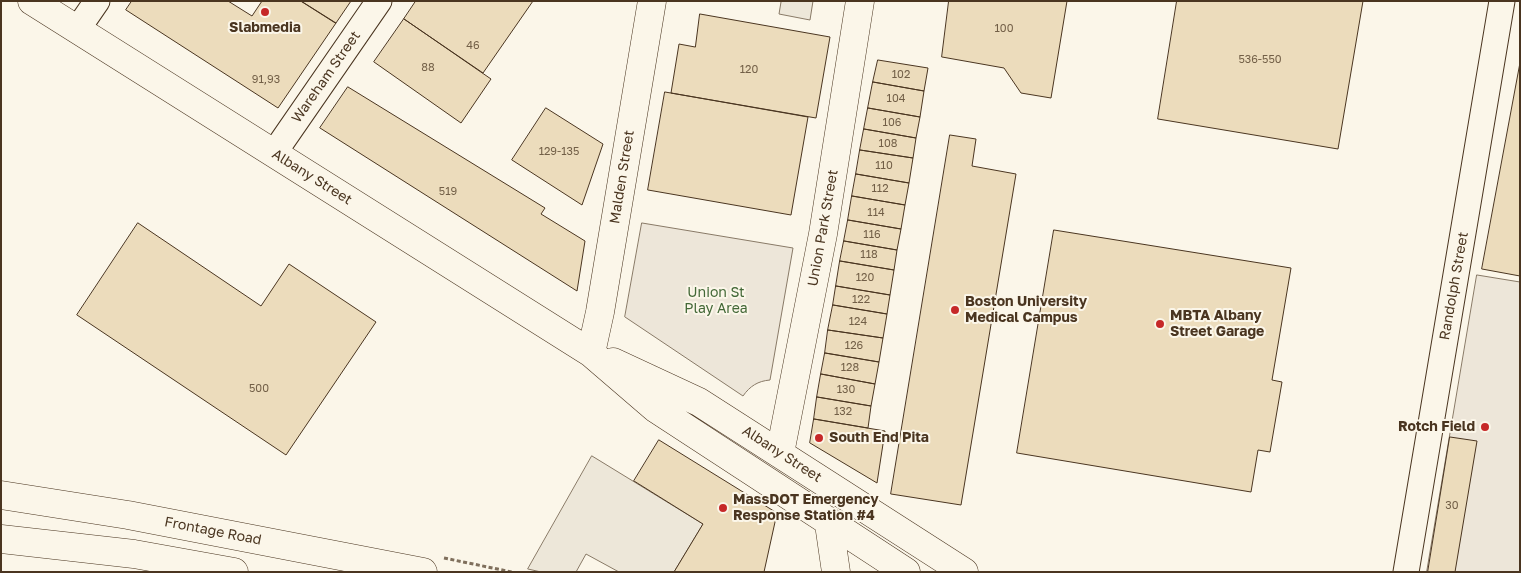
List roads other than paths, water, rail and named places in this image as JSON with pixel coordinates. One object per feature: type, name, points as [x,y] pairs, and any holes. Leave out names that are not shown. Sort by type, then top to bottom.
[{"type":"main road","name":"Albany Street","points":[[32,1],[591,353],[655,408],[829,524],[906,572]]},
{"type":"main road","name":"Malden Street","points":[[591,353],[600,312],[652,1]]},
{"type":"main road","name":"Union Park Street","points":[[780,453],[823,234],[860,1]]},
{"type":"main road","name":"Albany Street","points":[[591,353],[664,384],[700,402],[964,572]]},
{"type":"main road","name":"Frontage Road","points":[[1,495],[128,515],[423,572]]},
{"type":"main road","points":[[829,524],[836,572]]},
{"type":"main road","points":[[1,539],[134,554],[234,572]]},
{"type":"street","points":[[77,30],[96,1]]},
{"type":"street","name":"Wareham Street","points":[[274,153],[379,1]]},
{"type":"street","name":"Randolph Street","points":[[1406,572],[1502,1]]},
{"type":"place","name":"Slabmedia","points":[[265,12]]},
{"type":"place","name":"Boston University Medical Campus","points":[[955,310]]},
{"type":"place","name":"MBTA Albany Street Garage","points":[[1160,324]]},
{"type":"place","name":"Rotch Field","points":[[1485,427]]},
{"type":"place","name":"South End Pita","points":[[819,438]]},
{"type":"place","name":"MassDOT Emergency Response Station #4","points":[[723,508]]},
{"type":"park label","name":"Union St Play Area","points":[[716,302]]}]
